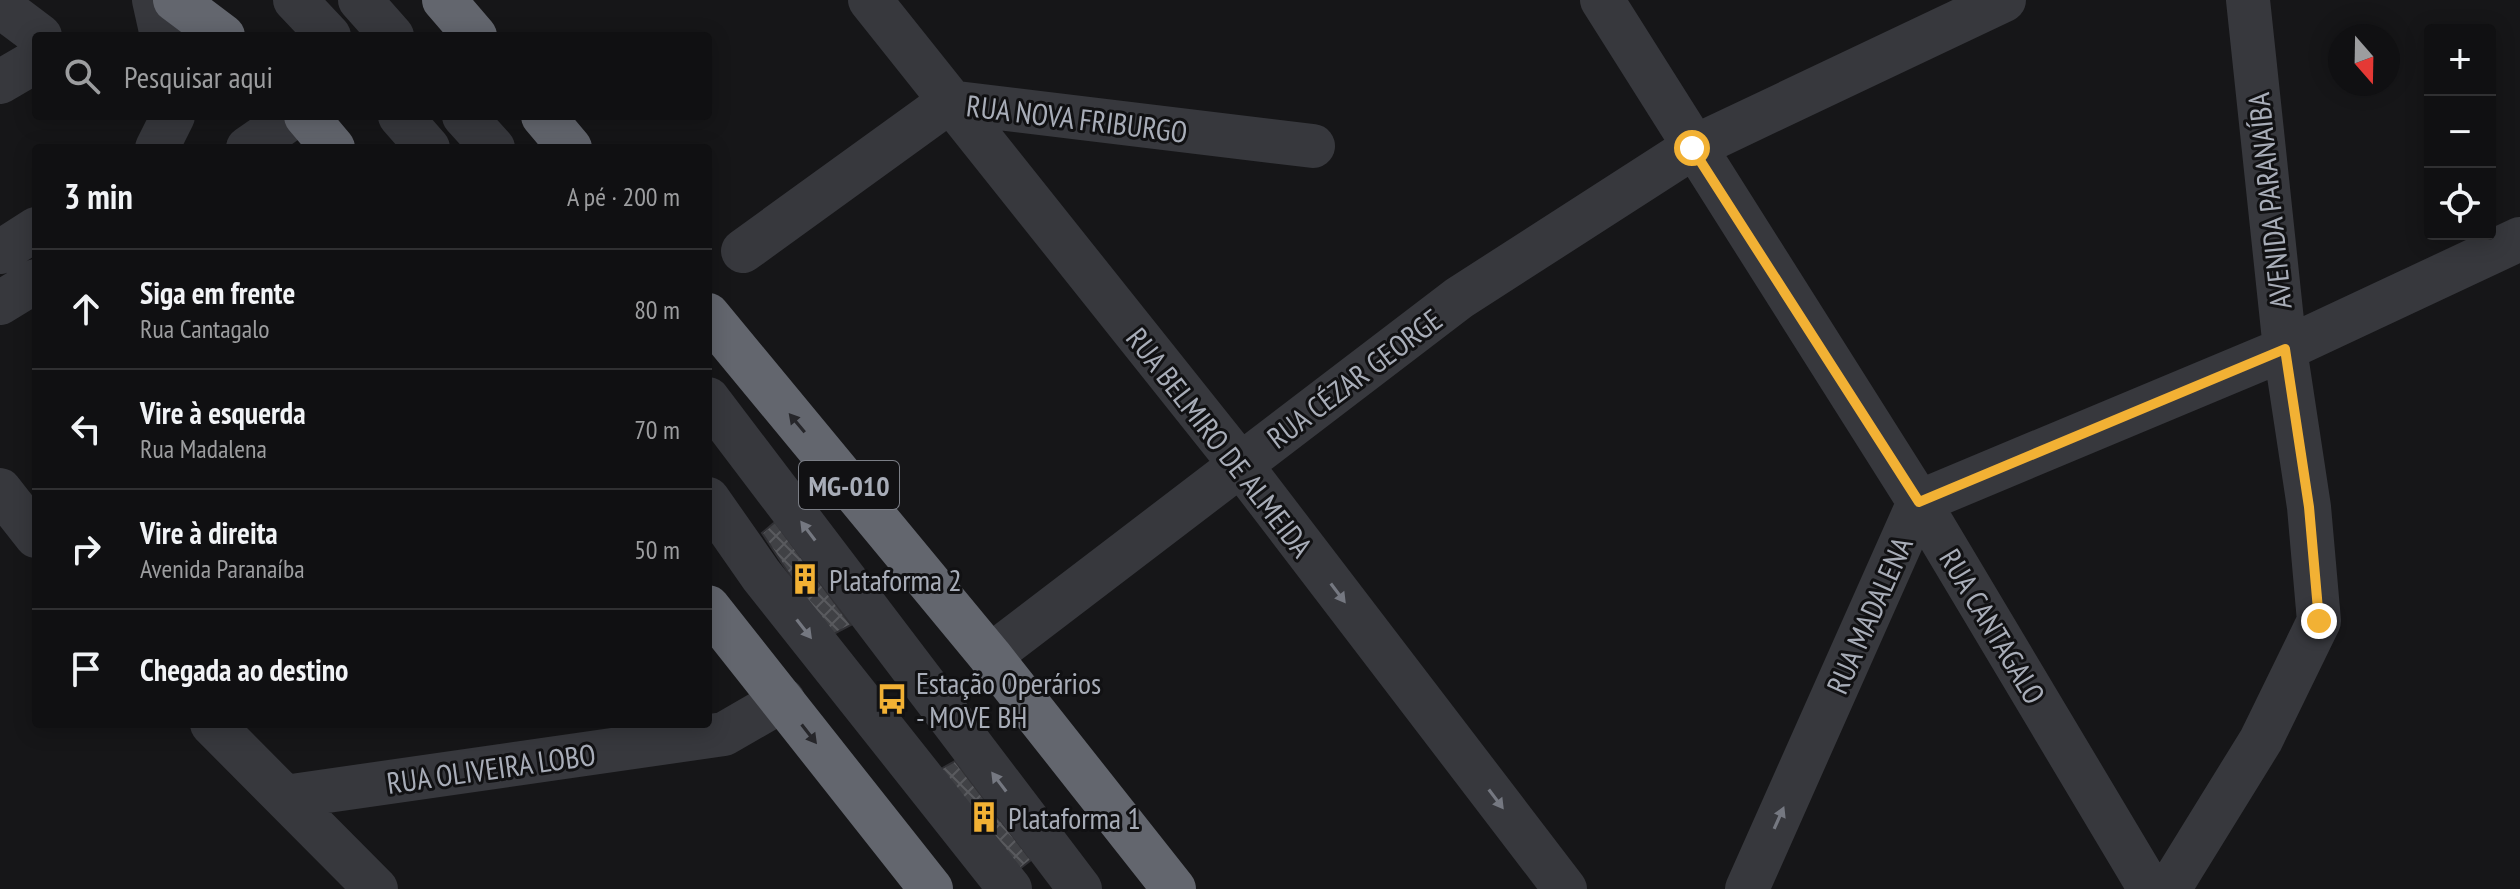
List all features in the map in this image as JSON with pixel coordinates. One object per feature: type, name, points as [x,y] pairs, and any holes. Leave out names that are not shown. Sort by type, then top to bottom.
[{"type":"highway","points":[[175,0],[218,32]]},
{"type":"highway","points":[[444,0],[472,32]]},
{"type":"highway","points":[[309,120],[330,144]]},
{"type":"highway","points":[[546,120],[567,144]]},
{"type":"highway","name":"MG-010","points":[[712,320],[990,656],[1174,889]]},
{"type":"highway","points":[[712,612],[931,889]]},
{"type":"street","points":[[154,0],[161,32]]},
{"type":"street","points":[[295,0],[325,32]]},
{"type":"street","points":[[360,0],[388,32]]},
{"type":"street","name":"RUA BELMIRO DE ALMEIDA","points":[[870,0],[1240,464],[1565,889]]},
{"type":"street","name":"RUA CANTAGALO","points":[[1602,0],[1692,148],[1919,502],[2150,889]]},
{"type":"street","points":[[1692,148],[2004,0]]},
{"type":"street","name":"AVENIDA PARANAÍBA","points":[[2169,889],[2261,740],[2319,621],[2309,507],[2285,349],[2248,0]]},
{"type":"street","points":[[0,6],[35,32]]},
{"type":"street","points":[[0,82],[32,63]]},
{"type":"street","name":"RUA NOVA FRIBURGO","points":[[743,251],[949,102],[1313,146]]},
{"type":"street","points":[[159,144],[171,120]]},
{"type":"street","points":[[254,144],[288,120]]},
{"type":"street","points":[[404,120],[424,144]]},
{"type":"street","points":[[468,120],[489,144]]},
{"type":"street","name":"RUA CÉZAR GEORGE","points":[[990,656],[1459,298],[1692,148]]},
{"type":"street","points":[[0,252],[32,232]]},
{"type":"street","name":"RUA MADALENA","points":[[1747,889],[1919,502],[2285,349],[2520,239]]},
{"type":"street","points":[[0,303],[32,283]]},
{"type":"street","points":[[712,404],[1080,889]]},
{"type":"street","points":[[0,490],[32,531]]},
{"type":"street","points":[[712,505],[771,587],[1010,889]]},
{"type":"street","name":"RUA OLIVEIRA LOBO","points":[[285,797],[724,734],[783,700]]},
{"type":"street","points":[[216,728],[376,889]]},
{"type":"building","name":"Plataforma 2","points":[[775,522],[851,625],[830,636],[762,533]]},
{"type":"building","name":"Plataforma 1","points":[[955,761],[1031,860],[1017,871],[932,774]]},
{"type":"place","name":"Plataforma 2","points":[[805,579]]},
{"type":"place","name":"Estação Operários - MOVE BH","points":[[892,699]]},
{"type":"place","name":"Plataforma 1","points":[[984,817]]},
{"type":"route","points":[[1692,148],[1919,502],[2285,349],[2309,507],[2319,621]]}]
